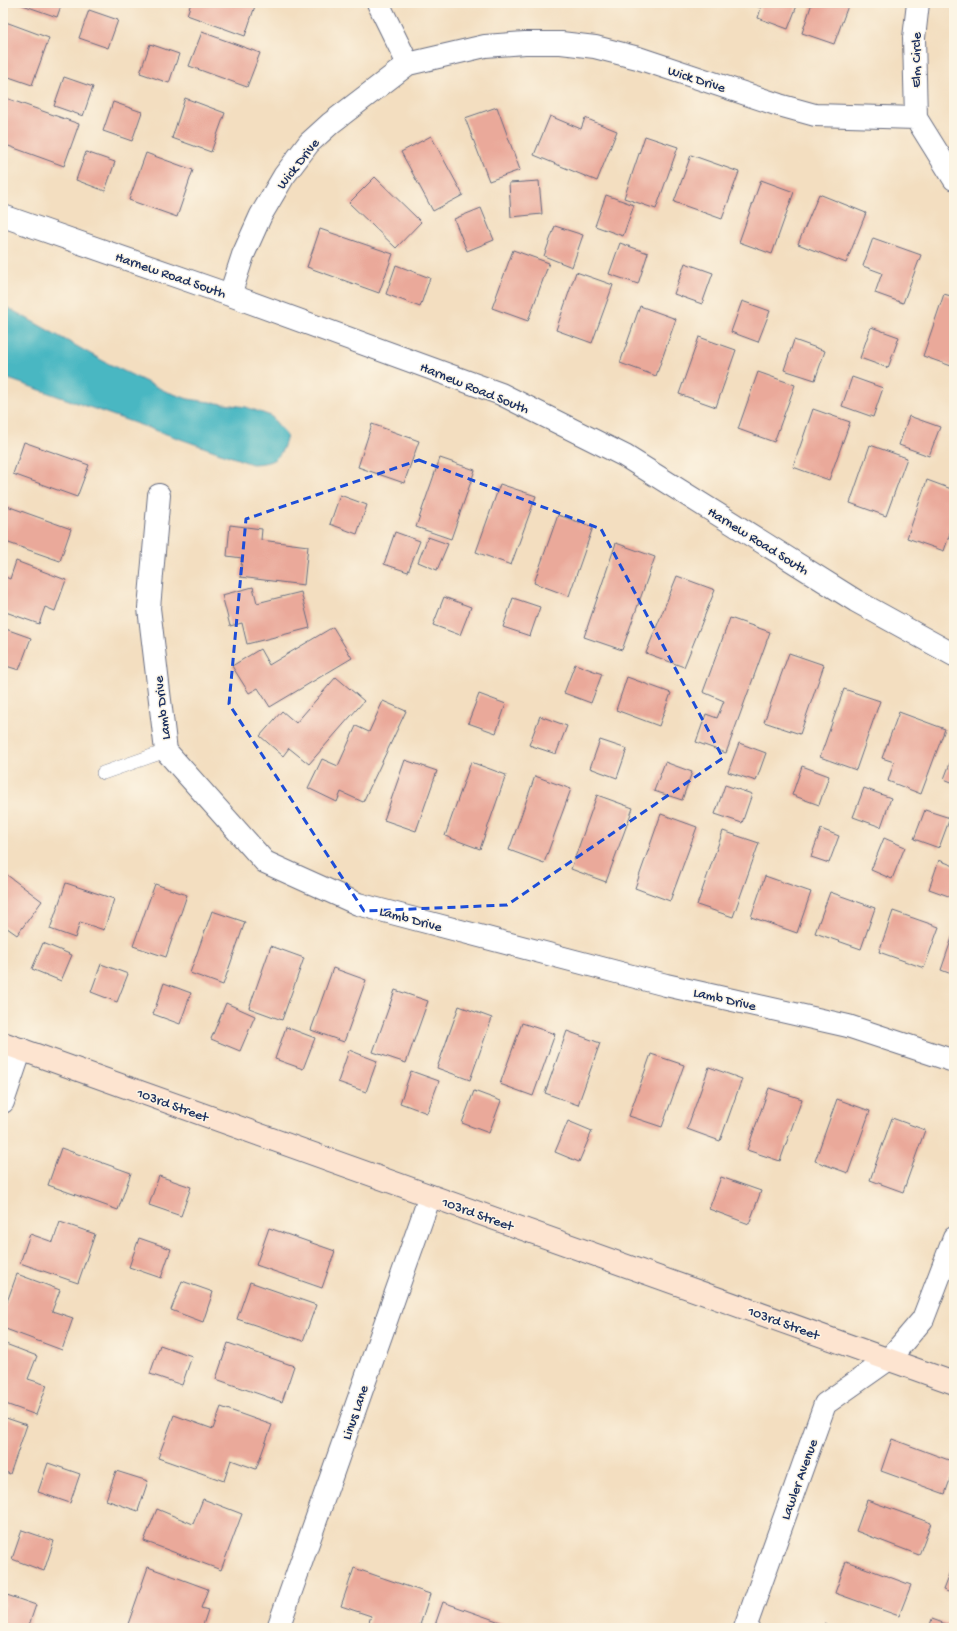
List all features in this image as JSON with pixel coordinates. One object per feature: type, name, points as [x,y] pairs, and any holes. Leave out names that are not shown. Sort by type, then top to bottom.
[{"type":"main road","name":"103rd Street","points":[[12,1046],[954,1383]]},
{"type":"street","points":[[378,3],[408,64]]},
{"type":"street","name":"Elm Circle","points":[[916,118],[914,38],[918,3]]},
{"type":"street","name":"Wick Drive","points":[[230,295],[243,255],[261,216],[292,165],[309,143],[331,123],[408,64],[485,46],[525,43],[561,43],[595,47],[638,58],[779,105],[815,115],[916,118]]},
{"type":"street","points":[[916,118],[954,179]]},
{"type":"street","name":"Harnew Road South","points":[[3,216],[230,295],[508,397],[625,456],[856,601],[954,655]]},
{"type":"street","name":"Lamb Drive","points":[[159,495],[149,608],[166,751],[266,862],[358,904],[666,985],[848,1026],[954,1061]]},
{"type":"street","points":[[3,1102],[12,1046]]},
{"type":"street","name":"Linus Lane","points":[[278,1628],[430,1196]]},
{"type":"street","name":"Lawler Avenue","points":[[745,1628],[825,1404],[889,1359],[923,1319],[954,1238]]},
{"type":"lane","points":[[103,773],[166,751]]},
{"type":"highlighted area","points":[[419,460],[601,529],[723,758],[507,905],[364,911],[229,704],[246,519]]},
{"type":"water","points":[[3,305],[105,362],[165,391],[188,399],[246,407],[271,416],[287,436],[282,450],[272,461],[252,464],[3,377]]},
{"type":"building","points":[[17,3],[62,3],[57,17]]},
{"type":"building","points":[[191,3],[256,3],[245,36],[187,15]]},
{"type":"building","points":[[748,3],[798,3],[788,29],[758,18],[761,8]]},
{"type":"building","points":[[812,3],[849,3],[834,44],[802,33]]},
{"type":"building","points":[[89,10],[118,20],[108,48],[79,38]]},
{"type":"building","points":[[3,21],[49,38],[32,85],[3,75]]},
{"type":"building","points":[[202,32],[260,53],[247,87],[189,66]]},
{"type":"building","points":[[150,44],[179,54],[169,83],[140,73]]},
{"type":"building","points":[[64,77],[93,87],[83,116],[54,106]]},
{"type":"building","points":[[3,97],[79,124],[64,166],[3,144]]},
{"type":"building","points":[[185,98],[225,113],[211,152],[172,138]]},
{"type":"building","points":[[113,102],[142,112],[132,141],[103,131]]},
{"type":"building","points":[[497,107],[520,170],[489,181],[465,118]]},
{"type":"building","points":[[550,116],[581,129],[585,118],[617,131],[597,181],[534,155]]},
{"type":"building","points":[[431,136],[463,195],[433,211],[401,152]]},
{"type":"building","points":[[645,136],[678,147],[656,209],[624,198]]},
{"type":"building","points":[[86,152],[115,162],[105,191],[76,180]]},
{"type":"building","points":[[146,153],[193,170],[177,217],[129,200]]},
{"type":"building","points":[[691,155],[739,172],[722,219],[674,202]]},
{"type":"building","points":[[375,177],[421,222],[396,248],[349,203]]},
{"type":"building","points":[[761,180],[794,192],[772,254],[739,242]]},
{"type":"building","points":[[539,181],[542,214],[511,217],[509,183]]},
{"type":"building","points":[[819,194],[866,213],[846,263],[798,244]]},
{"type":"building","points":[[606,195],[634,205],[623,236],[595,226]]},
{"type":"building","points":[[481,208],[494,240],[467,251],[454,219]]},
{"type":"building","points":[[555,226],[583,235],[572,267],[544,256]]},
{"type":"building","points":[[320,229],[393,254],[379,293],[307,267]]},
{"type":"building","points":[[873,238],[921,255],[903,303],[875,293],[882,273],[863,266]]},
{"type":"building","points":[[620,243],[648,253],[638,284],[609,274]]},
{"type":"building","points":[[513,250],[549,263],[528,321],[492,308]]},
{"type":"building","points":[[685,263],[713,273],[702,304],[674,294]]},
{"type":"building","points":[[396,265],[430,278],[420,307],[386,294]]},
{"type":"building","points":[[576,272],[613,285],[592,343],[556,330]]},
{"type":"building","points":[[944,294],[954,297],[954,367],[923,356]]},
{"type":"building","points":[[742,301],[770,311],[758,342],[731,332]]},
{"type":"building","points":[[640,306],[676,319],[656,376],[620,363]]},
{"type":"building","points":[[871,327],[899,337],[888,368],[860,358]]},
{"type":"building","points":[[699,337],[736,350],[716,407],[679,394]]},
{"type":"building","points":[[794,340],[825,351],[815,380],[784,370]]},
{"type":"building","points":[[758,372],[795,385],[774,442],[738,429]]},
{"type":"building","points":[[852,377],[883,388],[873,417],[842,406]]},
{"type":"building","points":[[813,409],[850,422],[829,480],[793,467]]},
{"type":"building","points":[[909,416],[940,427],[929,456],[899,445]]},
{"type":"building","points":[[372,424],[419,441],[404,483],[358,467]]},
{"type":"building","points":[[24,442],[89,465],[77,497],[13,474]]},
{"type":"building","points":[[870,445],[907,458],[886,516],[850,503]]},
{"type":"building","points":[[440,458],[475,470],[451,539],[416,527]]},
{"type":"building","points":[[927,480],[954,490],[954,521],[944,551],[907,538]]},
{"type":"building","points":[[500,484],[536,496],[511,565],[476,552]]},
{"type":"building","points":[[340,495],[367,505],[357,534],[330,524]]},
{"type":"building","points":[[7,506],[71,529],[60,561],[3,541],[3,516]]},
{"type":"building","points":[[558,515],[593,527],[569,596],[534,583]]},
{"type":"building","points":[[230,525],[262,529],[261,540],[308,546],[304,585],[240,577],[242,558],[227,556]]},
{"type":"building","points":[[395,532],[420,541],[408,572],[384,564]]},
{"type":"building","points":[[428,537],[448,544],[437,570],[418,562]]},
{"type":"building","points":[[616,543],[655,557],[622,650],[584,637]]},
{"type":"building","points":[[16,561],[66,580],[55,611],[45,607],[39,624],[3,611],[3,576],[10,579]]},
{"type":"building","points":[[677,576],[715,590],[684,667],[646,653]]},
{"type":"building","points":[[253,587],[257,603],[301,592],[310,628],[247,644],[242,623],[230,626],[222,595]]},
{"type":"building","points":[[444,597],[471,607],[460,635],[433,625]]},
{"type":"building","points":[[513,598],[540,607],[530,636],[503,627]]},
{"type":"building","points":[[730,618],[770,632],[726,753],[696,742],[706,714],[717,718],[724,701],[703,692]]},
{"type":"building","points":[[333,627],[352,658],[270,707],[258,688],[249,693],[232,666],[260,649],[269,665]]},
{"type":"building","points":[[3,628],[31,638],[19,670],[3,665]]},
{"type":"building","points":[[789,653],[824,665],[800,734],[764,722]]},
{"type":"building","points":[[575,664],[602,674],[591,703],[564,693]]},
{"type":"building","points":[[336,677],[364,701],[309,764],[289,748],[283,756],[260,736],[282,711],[296,723]]},
{"type":"building","points":[[627,677],[671,693],[659,726],[616,710]]},
{"type":"building","points":[[844,689],[880,701],[856,770],[820,757]]},
{"type":"building","points":[[479,694],[506,704],[496,733],[468,723]]},
{"type":"building","points":[[383,701],[406,711],[363,802],[341,792],[337,802],[308,788],[322,759],[338,766],[356,726],[369,732]]},
{"type":"building","points":[[899,712],[945,729],[921,794],[888,781],[894,762],[882,758]]},
{"type":"building","points":[[540,716],[567,726],[556,754],[529,745]]},
{"type":"building","points":[[600,740],[627,749],[617,778],[590,768]]},
{"type":"building","points":[[739,743],[766,753],[756,781],[728,772]]},
{"type":"building","points":[[954,753],[954,783],[944,779]]},
{"type":"building","points":[[405,760],[437,771],[416,831],[384,820]]},
{"type":"building","points":[[471,762],[506,775],[480,849],[445,836]]},
{"type":"building","points":[[665,762],[692,772],[682,800],[654,791]]},
{"type":"building","points":[[802,766],[829,776],[819,805],[792,795]]},
{"type":"building","points":[[535,776],[571,789],[544,863],[509,850]]},
{"type":"building","points":[[725,785],[752,794],[742,823],[715,814]]},
{"type":"building","points":[[864,788],[891,798],[881,827],[853,817]]},
{"type":"building","points":[[597,795],[633,808],[606,882],[571,869]]},
{"type":"building","points":[[925,810],[950,818],[939,848],[914,839]]},
{"type":"building","points":[[661,814],[697,827],[670,901],[635,888]]},
{"type":"building","points":[[821,829],[839,836],[829,863],[811,857]]},
{"type":"building","points":[[723,831],[759,843],[733,917],[697,905]]},
{"type":"building","points":[[884,838],[905,847],[892,879],[871,870]]},
{"type":"building","points":[[939,860],[954,866],[954,898],[929,889]]},
{"type":"building","points":[[3,872],[42,901],[17,935],[3,925]]},
{"type":"building","points":[[765,876],[811,892],[797,933],[751,917]]},
{"type":"building","points":[[66,883],[114,899],[104,930],[80,922],[75,938],[50,929]]},
{"type":"building","points":[[155,884],[187,895],[166,957],[133,946]]},
{"type":"building","points":[[830,892],[875,908],[861,949],[815,933]]},
{"type":"building","points":[[212,911],[245,922],[223,985],[190,973]]},
{"type":"building","points":[[893,911],[939,927],[924,968],[879,952]]},
{"type":"building","points":[[954,932],[954,975],[941,970]]},
{"type":"building","points":[[43,943],[72,955],[61,981],[32,969]]},
{"type":"building","points":[[271,946],[304,958],[282,1020],[249,1008]]},
{"type":"building","points":[[101,964],[128,974],[117,1002],[91,992]]},
{"type":"building","points":[[333,968],[366,980],[344,1042],[311,1030]]},
{"type":"building","points":[[164,983],[191,993],[180,1024],[153,1014]]},
{"type":"building","points":[[395,990],[428,1001],[406,1063],[373,1052]]},
{"type":"building","points":[[226,1003],[255,1016],[240,1051],[211,1039]]},
{"type":"building","points":[[459,1006],[492,1018],[470,1080],[437,1068]]},
{"type":"building","points":[[522,1023],[555,1034],[533,1096],[500,1084]]},
{"type":"building","points":[[286,1027],[315,1038],[303,1069],[275,1059]]},
{"type":"building","points":[[567,1031],[600,1043],[578,1105],[545,1093]]},
{"type":"building","points":[[349,1050],[377,1061],[366,1092],[338,1082]]},
{"type":"building","points":[[651,1054],[684,1065],[662,1127],[629,1116]]},
{"type":"building","points":[[709,1067],[742,1079],[720,1141],[687,1129]]},
{"type":"building","points":[[411,1071],[439,1081],[427,1113],[400,1103]]},
{"type":"building","points":[[769,1088],[802,1099],[780,1161],[747,1150]]},
{"type":"building","points":[[474,1091],[501,1101],[489,1133],[462,1123]]},
{"type":"building","points":[[837,1099],[870,1111],[848,1173],[815,1161]]},
{"type":"building","points":[[892,1118],[925,1130],[903,1192],[870,1180]]},
{"type":"building","points":[[568,1121],[592,1131],[579,1162],[555,1152]]},
{"type":"building","points":[[61,1148],[131,1173],[118,1210],[48,1185]]},
{"type":"building","points":[[159,1176],[191,1187],[181,1216],[149,1205]]},
{"type":"building","points":[[721,1177],[761,1191],[749,1224],[709,1209]]},
{"type":"building","points":[[60,1222],[95,1234],[78,1283],[20,1263],[30,1234],[53,1242]]},
{"type":"building","points":[[269,1228],[335,1251],[322,1288],[256,1265]]},
{"type":"building","points":[[139,1238],[171,1249],[161,1278],[129,1267]]},
{"type":"building","points":[[17,1274],[60,1290],[52,1311],[73,1318],[62,1350],[3,1328],[3,1313]]},
{"type":"building","points":[[182,1281],[213,1292],[203,1322],[171,1310]]},
{"type":"building","points":[[250,1282],[316,1305],[303,1341],[237,1319]]},
{"type":"building","points":[[3,1343],[37,1356],[28,1379],[47,1385],[36,1415],[3,1403]]},
{"type":"building","points":[[228,1343],[294,1366],[282,1402],[216,1379]]},
{"type":"building","points":[[160,1345],[192,1356],[182,1385],[150,1374]]},
{"type":"building","points":[[221,1407],[272,1425],[256,1469],[231,1460],[224,1481],[158,1458],[174,1415],[213,1429]]},
{"type":"building","points":[[3,1417],[27,1425],[10,1474],[3,1471]]},
{"type":"building","points":[[892,1439],[954,1462],[954,1468],[945,1494],[881,1471]]},
{"type":"building","points":[[48,1463],[80,1474],[70,1503],[38,1492]]},
{"type":"building","points":[[116,1471],[148,1481],[138,1511],[106,1500]]},
{"type":"building","points":[[203,1499],[242,1514],[221,1570],[144,1541],[157,1509],[193,1524]]},
{"type":"building","points":[[867,1500],[931,1523],[919,1555],[856,1531]]},
{"type":"building","points":[[22,1530],[54,1541],[44,1571],[12,1559]]},
{"type":"building","points":[[846,1561],[911,1585],[899,1616],[835,1593]]},
{"type":"building","points":[[954,1561],[954,1594],[943,1590]]},
{"type":"building","points":[[148,1567],[208,1589],[201,1608],[208,1610],[202,1628],[127,1627]]},
{"type":"building","points":[[354,1568],[430,1594],[419,1628],[367,1628],[371,1616],[341,1606]]},
{"type":"building","points":[[4,1594],[36,1605],[28,1628],[3,1627]]},
{"type":"building","points":[[443,1602],[517,1628],[434,1628]]},
{"type":"building","points":[[932,1619],[954,1627],[954,1628],[929,1628]]},
{"type":"building","points":[[824,1624],[833,1628],[822,1628]]}]
